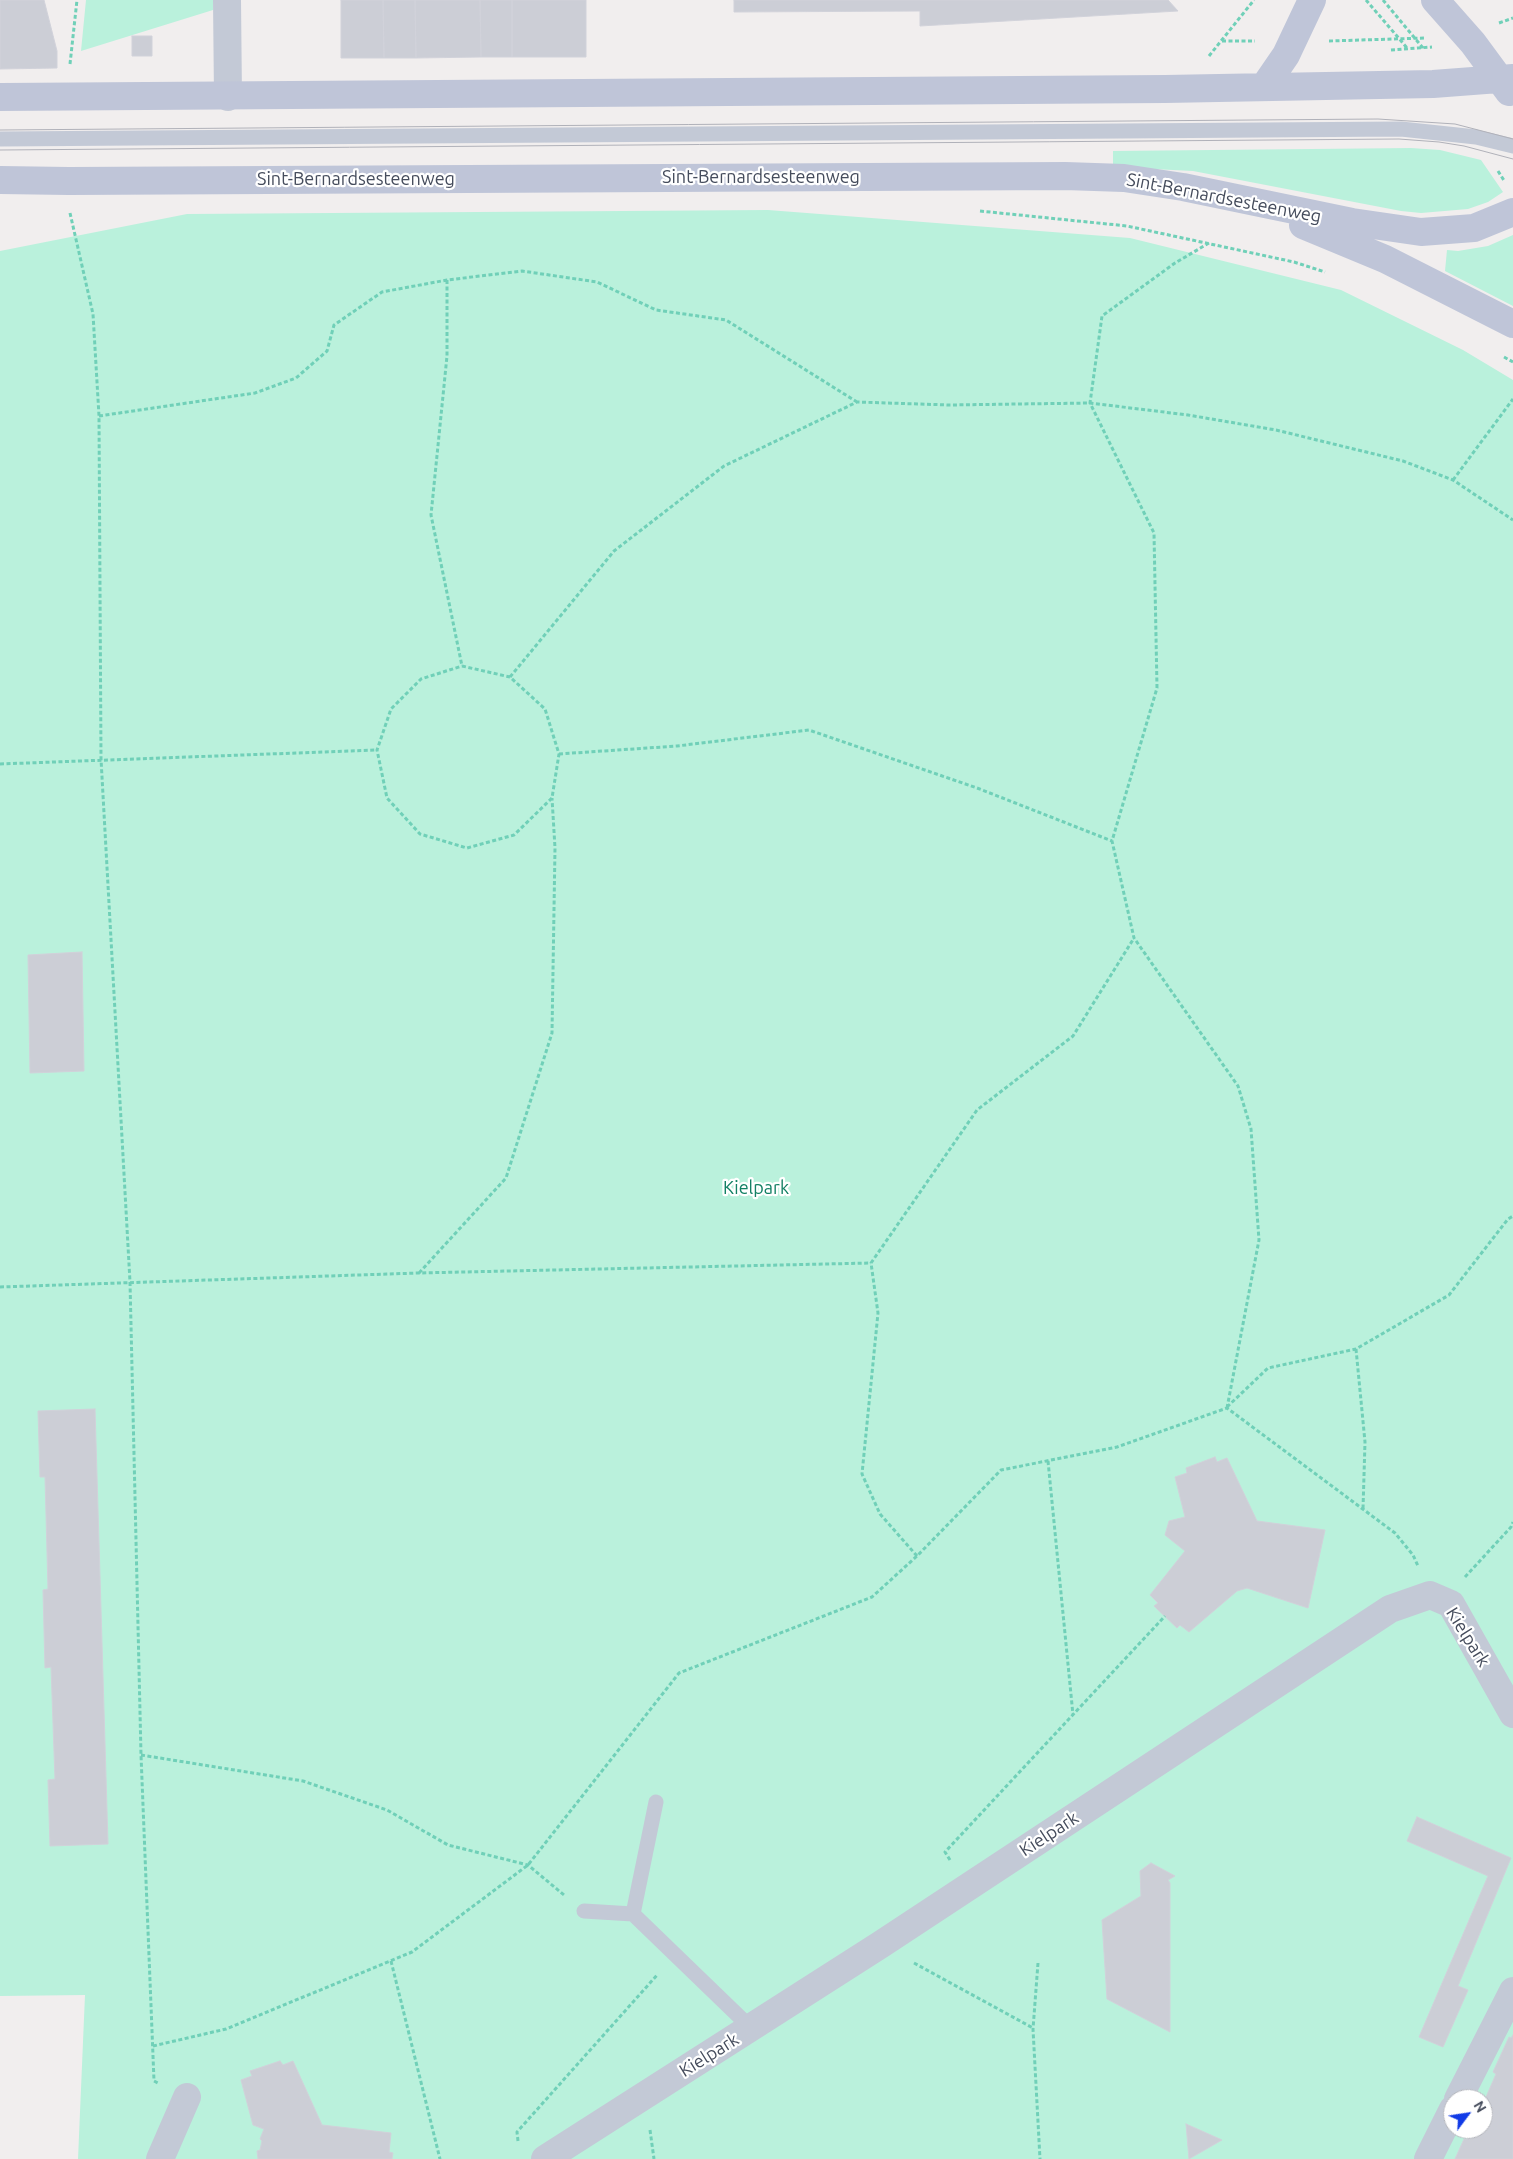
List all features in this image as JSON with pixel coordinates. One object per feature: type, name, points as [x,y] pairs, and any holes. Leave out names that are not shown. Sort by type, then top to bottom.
[{"type":"street","points":[[227,0],[228,96]]},
{"type":"street","points":[[1264,87],[1286,55],[1312,0]]},
{"type":"street","points":[[1435,0],[1509,85]]},
{"type":"street","points":[[0,97],[1433,84],[1509,85]]},
{"type":"street","name":"Sint-Bernardsesteenweg","points":[[0,180],[1065,176],[1124,178],[1183,187],[1352,222],[1421,232],[1474,228],[1513,212]]},
{"type":"street","points":[[1241,200],[1385,258],[1513,324]]},
{"type":"street","name":"Kielpark","points":[[545,2159],[880,1945],[1390,1608],[1440,1600],[1513,1714]]},
{"type":"street","points":[[1463,2089],[1513,1991]]},
{"type":"street","points":[[160,2159],[187,2097]]},
{"type":"street","points":[[1428,2159],[1443,2129]]},
{"type":"lane","points":[[0,139],[1401,128],[1444,132],[1513,147]]},
{"type":"lane","points":[[634,1914],[656,1802]]},
{"type":"lane","points":[[584,1911],[634,1914],[752,2028]]},
{"type":"path","points":[[70,67],[78,0]]},
{"type":"path","points":[[1205,60],[1254,0]]},
{"type":"path","points":[[1366,0],[1399,39]]},
{"type":"path","points":[[1383,0],[1423,48]]},
{"type":"path","points":[[69,181],[70,220],[93,314],[99,416],[102,759],[130,1282],[141,1755],[154,2081],[187,2097]]},
{"type":"path","points":[[972,211],[1128,226],[1294,262],[1328,273]]},
{"type":"path","points":[[1208,243],[1175,263],[1102,316],[1090,403],[1154,533],[1156,688],[1112,841],[1134,938],[1238,1086],[1250,1129],[1259,1240],[1227,1408]]},
{"type":"path","points":[[99,416],[254,393],[296,378],[327,351],[334,325],[382,292],[447,280],[522,271],[597,282],[656,310],[726,320],[857,402]]},
{"type":"path","points":[[447,280],[447,356],[431,515],[462,666]]},
{"type":"path","points":[[1496,353],[1513,362]]},
{"type":"path","points":[[1453,480],[1513,399]]},
{"type":"path","points":[[510,677],[614,551],[724,466],[857,402],[949,405],[1090,403],[1188,415],[1276,430],[1403,461],[1453,480],[1513,520]]},
{"type":"path","points":[[418,1273],[506,1178],[552,1033],[555,848],[552,798],[559,754],[545,709],[510,677],[462,666],[421,679],[391,709],[377,750],[387,798],[420,834],[467,848],[514,836],[552,798]]},
{"type":"path","points":[[559,754],[677,746],[810,730],[977,788],[1112,841]]},
{"type":"path","points":[[0,764],[377,750]]},
{"type":"path","points":[[917,1556],[880,1514],[862,1474],[878,1313],[871,1263],[977,1110],[1073,1036],[1134,938]]},
{"type":"path","points":[[153,2046],[226,2029],[412,1952],[528,1865],[678,1673],[872,1597],[917,1556],[1001,1470],[1117,1447],[1227,1408],[1268,1368],[1356,1349],[1450,1295],[1508,1219],[1513,1216]]},
{"type":"path","points":[[0,1287],[418,1273],[871,1263]]},
{"type":"path","points":[[1356,1349],[1365,1442],[1363,1509]]},
{"type":"path","points":[[1227,1408],[1396,1533],[1413,1555],[1440,1600],[1511,1527],[1513,1522]]},
{"type":"path","points":[[1048,1461],[1073,1715]]},
{"type":"path","points":[[967,1887],[945,1852],[1165,1616]]},
{"type":"path","points":[[141,1755],[303,1780],[387,1810],[448,1845],[528,1865],[584,1911]]},
{"type":"path","points":[[880,1945],[1033,2029]]},
{"type":"path","points":[[518,2150],[517,2132],[676,1955]]},
{"type":"path","points":[[391,1961],[440,2159]]},
{"type":"path","points":[[1038,1963],[1033,2029],[1040,2159]]},
{"type":"green space","points":[[86,0],[213,0],[213,10],[81,51]]},
{"type":"green space","points":[[1411,148],[1440,150],[1481,160],[1503,192],[1488,202],[1468,209],[1421,213],[1401,211],[1193,171],[1113,167],[1113,151]]},
{"type":"green space","name":"Kielpark","points":[[768,210],[1130,238],[1341,290],[1463,350],[1513,380],[1513,2159],[78,2159],[85,1995],[0,1996],[0,251],[187,214]]},
{"type":"green space","points":[[1513,235],[1513,306],[1445,271],[1447,250],[1458,251],[1488,246]]},
{"type":"building","points":[[0,0],[44,0],[57,51],[57,68],[0,69]]},
{"type":"building","points":[[341,0],[383,0],[384,58],[341,58]]},
{"type":"building","points":[[383,0],[415,0],[416,58],[384,58]]},
{"type":"building","points":[[415,0],[480,0],[481,57],[416,58]]},
{"type":"building","points":[[480,0],[512,0],[512,57],[481,57]]},
{"type":"building","points":[[512,0],[586,0],[586,57],[512,57]]},
{"type":"building","points":[[734,0],[1168,0],[1178,11],[920,26],[920,11],[734,12]]},
{"type":"building","points":[[132,36],[152,36],[152,56],[132,56]]},
{"type":"building","points":[[82,952],[84,1071],[30,1073],[28,955]]},
{"type":"building","points":[[95,1409],[108,1844],[50,1846],[48,1780],[55,1779],[51,1667],[45,1668],[43,1590],[48,1589],[45,1477],[40,1477],[38,1411]]},
{"type":"building","points":[[1215,1457],[1217,1462],[1227,1458],[1257,1521],[1325,1530],[1308,1608],[1247,1588],[1237,1591],[1189,1632],[1180,1625],[1177,1628],[1154,1606],[1158,1603],[1150,1595],[1185,1551],[1165,1535],[1169,1521],[1185,1517],[1175,1477],[1187,1473],[1186,1468]]},
{"type":"building","points":[[1417,1817],[1511,1858],[1458,1986],[1468,1990],[1443,2047],[1419,2037],[1488,1876],[1407,1841]]},
{"type":"building","points":[[1151,1863],[1175,1876],[1168,1880],[1170,1883],[1170,2032],[1107,1999],[1102,1920],[1141,1896],[1140,1871]]},
{"type":"building","points":[[1513,2035],[1513,2159],[1455,2159],[1464,2139],[1493,2139],[1493,2089],[1490,2089],[1496,2074],[1493,2072],[1509,2037],[1511,2038]]},
{"type":"building","points":[[280,2061],[283,2065],[293,2061],[322,2125],[391,2133],[389,2152],[393,2153],[392,2159],[258,2159],[257,2151],[260,2150],[262,2141],[260,2139],[264,2129],[253,2125],[241,2080],[252,2076],[250,2071]]},
{"type":"building","points":[[1186,2124],[1222,2140],[1189,2159]]},
{"type":"tram line","points":[[0,130],[1378,119],[1455,124],[1513,139]]},
{"type":"tram line","points":[[0,150],[1399,139],[1464,146],[1513,159]]}]
